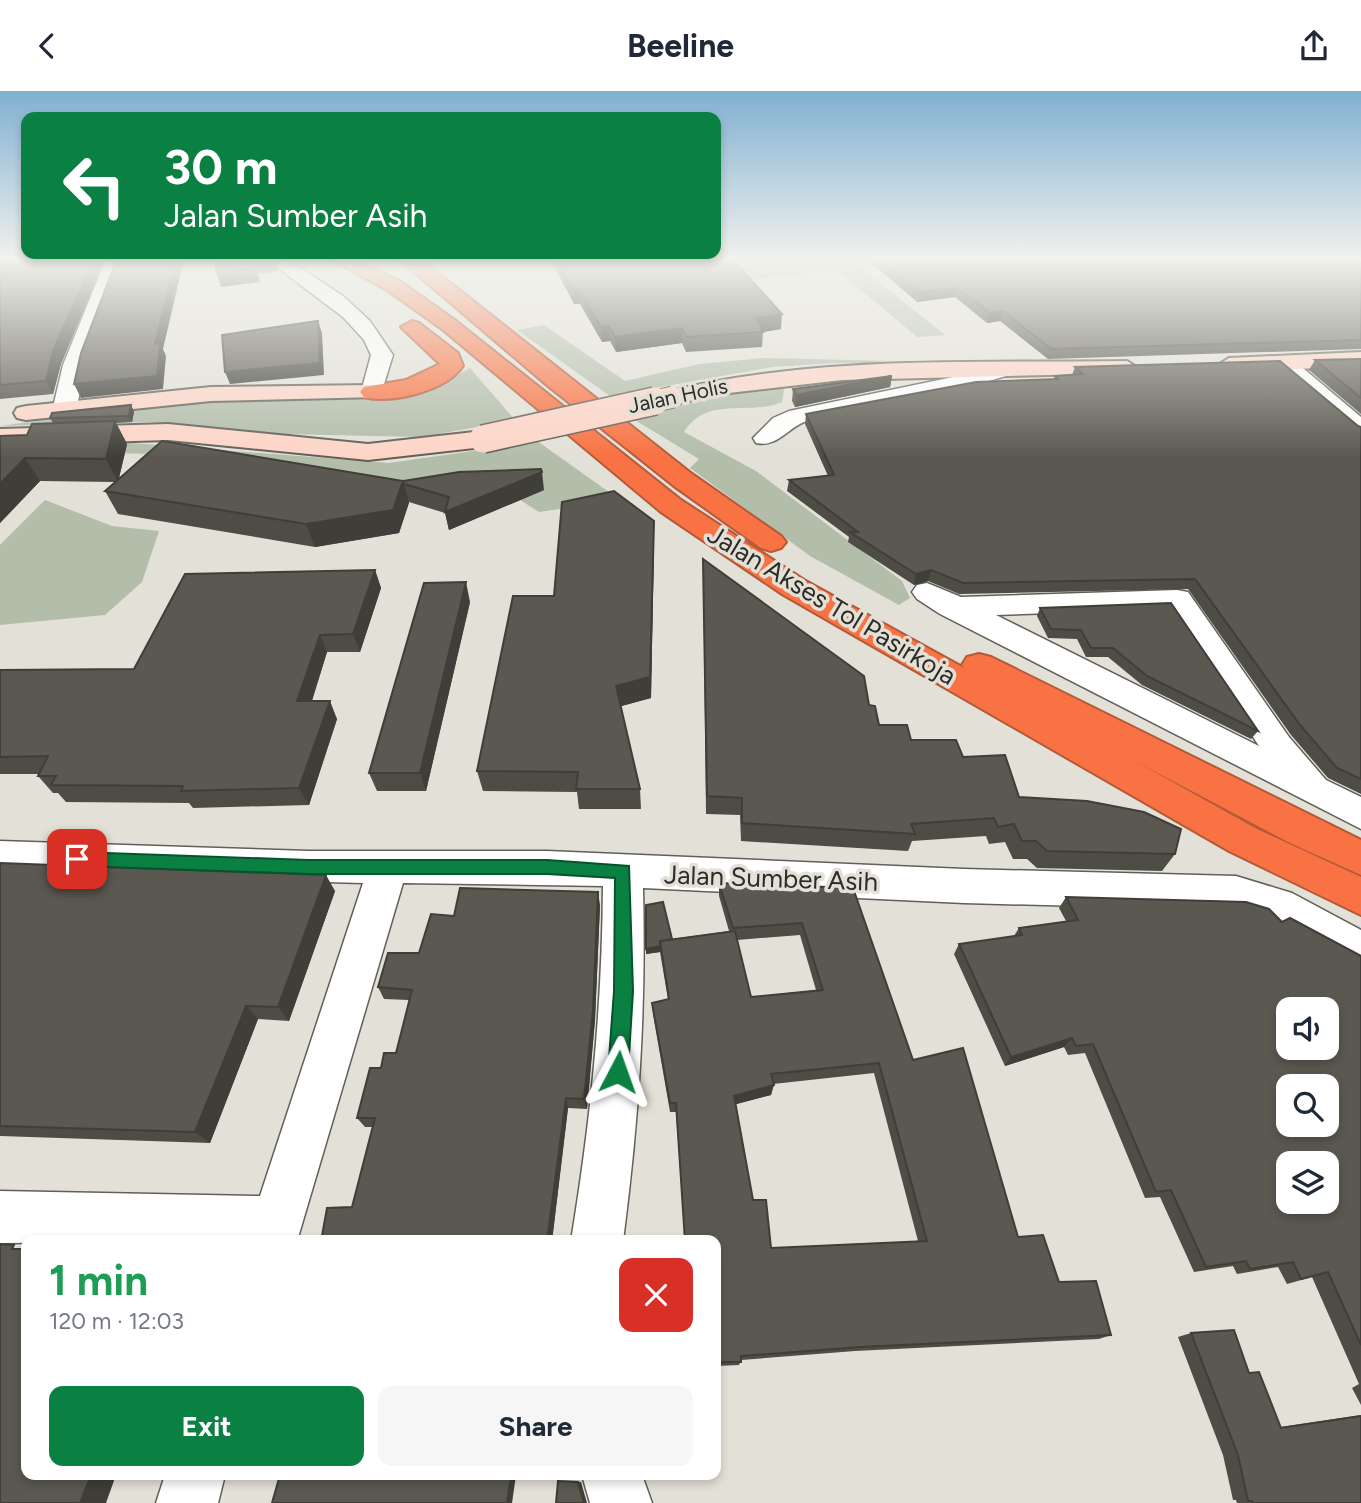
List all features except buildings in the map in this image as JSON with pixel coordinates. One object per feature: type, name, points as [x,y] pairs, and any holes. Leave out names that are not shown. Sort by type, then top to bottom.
[{"type":"highway","points":[[372,392],[415,386],[431,380],[452,366],[450,358],[409,325]]},
{"type":"highway","name":"Jalan Akses Tol Pasirkoja","points":[[449,325],[671,506],[793,587],[1206,820],[1361,897]]},
{"type":"highway","name":"Jalan Akses Tol Pasirkoja","points":[[488,325],[683,480],[789,555],[906,627],[1361,859]]},
{"type":"street","points":[[65,407],[74,365],[90,325]]},
{"type":"street","points":[[0,418],[65,407],[211,394],[372,392],[382,355],[370,334],[360,325]]},
{"type":"street","points":[[1204,366],[1361,359]]},
{"type":"street","points":[[1283,363],[1361,429]]},
{"type":"street","name":"Jalan Holis","points":[[0,437],[168,432],[368,452],[483,439],[749,380],[790,376],[1148,367]]},
{"type":"street","points":[[765,438],[781,423],[797,416],[963,382],[1002,370]]},
{"type":"street","points":[[1313,790],[1277,746],[1177,600],[939,599],[1313,790],[1361,814]]},
{"type":"street","name":"Jalan Sumber Asih","points":[[0,857],[309,867],[547,867],[964,886],[1236,893],[1278,905],[1361,951]]},
{"type":"street","points":[[0,1217],[274,1231],[388,866]]},
{"type":"street","points":[[598,1235],[614,1126],[624,991],[623,871]]},
{"type":"street","points":[[187,1503],[194,1480]]},
{"type":"street","points":[[614,1480],[621,1503]]},
{"type":"green space","points":[[544,325],[625,381],[699,364],[764,358],[933,362],[930,365],[836,363],[772,367],[610,396],[517,330]]},
{"type":"green space","points":[[903,325],[932,325],[945,335],[917,337]]},
{"type":"green space","points":[[470,368],[515,420],[422,437],[281,434],[149,422],[0,426],[164,403],[387,398],[438,386]]},
{"type":"green space","points":[[778,381],[784,390],[782,402],[770,406],[716,410],[693,421],[684,432],[756,471],[902,581],[910,598],[899,605],[810,556],[690,468],[699,459],[630,417]]},
{"type":"green space","points":[[533,438],[620,500],[539,512],[514,496],[412,494],[152,454],[75,452],[58,445],[132,443],[389,463],[473,451]]},
{"type":"green space","points":[[45,500],[112,526],[159,531],[142,582],[105,615],[0,625],[0,545]]},
{"type":"route","points":[[77,859],[309,867],[547,867],[623,871],[624,991],[618,1072]]}]
